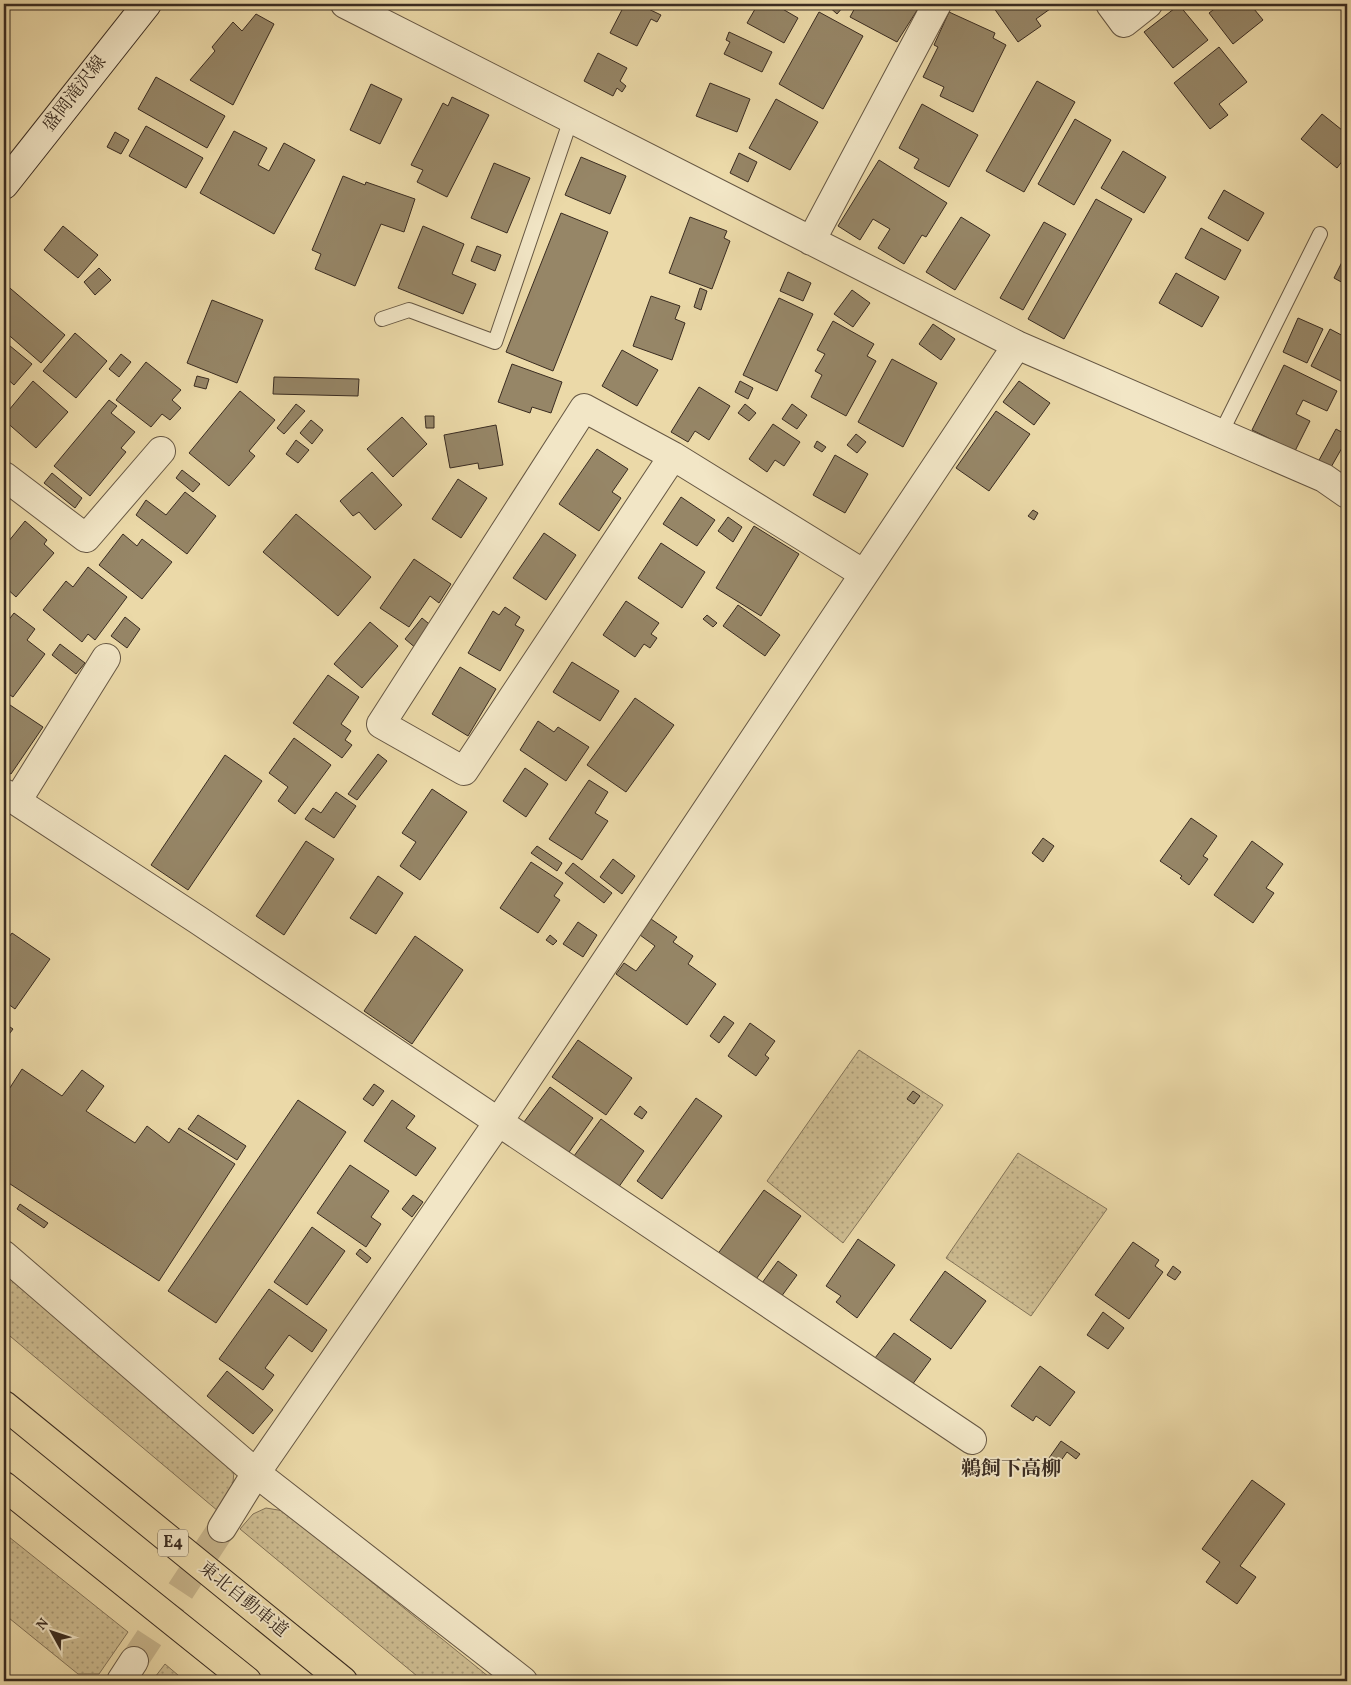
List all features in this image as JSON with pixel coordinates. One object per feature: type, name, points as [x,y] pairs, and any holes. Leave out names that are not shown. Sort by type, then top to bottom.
[{"type":"highway","name":"東北自動車道","points":[[4,1405],[343,1681]]},
{"type":"highway","points":[[4,1486],[247,1681]]},
{"type":"street","name":"盛岡滝沢線","points":[[4,185],[147,4]]},
{"type":"street","points":[[345,4],[1017,345],[1324,478],[1347,494]]},
{"type":"street","points":[[811,240],[937,4]]},
{"type":"street","points":[[1110,4],[1124,24],[1148,4]]},
{"type":"street","points":[[222,1528],[256,1472],[499,1121],[1017,345]]},
{"type":"street","points":[[674,456],[464,771],[381,724],[584,408],[674,456],[864,574]]},
{"type":"street","points":[[4,476],[86,538],[161,451]]},
{"type":"street","points":[[106,658],[10,797],[499,1121],[972,1440]]},
{"type":"street","points":[[4,1255],[256,1472],[523,1681]]},
{"type":"lane","points":[[382,319],[409,310],[495,342],[571,119]]},
{"type":"lane","points":[[1221,433],[1320,234]]},
{"type":"shaded area","points":[[859,1050],[943,1105],[843,1243],[767,1181]]},
{"type":"shaded area","points":[[1018,1153],[1107,1209],[1031,1316],[946,1258]]},
{"type":"shaded area","points":[[4,1272],[234,1471],[232,1494],[218,1511],[4,1331]]},
{"type":"shaded area","points":[[266,1508],[284,1511],[494,1681],[423,1681],[240,1529],[253,1514]]},
{"type":"shaded area","points":[[4,1533],[128,1632],[99,1674],[78,1674],[4,1614]]},
{"type":"shaded area","points":[[165,1664],[185,1681],[152,1681]]},
{"type":"building","points":[[625,4],[638,4],[661,15],[657,22],[651,19],[637,46],[610,33]]},
{"type":"building","points":[[758,4],[774,4],[798,18],[784,43],[747,23]]},
{"type":"building","points":[[826,4],[839,4],[843,7],[837,14]]},
{"type":"building","points":[[857,4],[921,4],[897,42],[850,17]]},
{"type":"building","points":[[991,4],[1057,4],[1036,19],[1041,26],[1018,42]]},
{"type":"building","points":[[1221,4],[1250,4],[1263,20],[1233,44],[1209,13]]},
{"type":"building","points":[[1179,5],[1208,40],[1173,68],[1144,32]]},
{"type":"building","points":[[819,12],[863,36],[823,109],[779,84]]},
{"type":"building","points":[[949,12],[995,33],[993,38],[1006,45],[973,112],[940,96],[944,87],[923,77],[938,47],[934,45]]},
{"type":"building","points":[[256,14],[274,24],[233,105],[190,80],[215,51],[212,47],[233,22],[242,31]]},
{"type":"building","points":[[729,32],[772,52],[762,72],[724,54],[730,42],[726,40]]},
{"type":"building","points":[[1219,47],[1247,82],[1219,104],[1228,115],[1210,129],[1174,83]]},
{"type":"building","points":[[598,53],[627,68],[620,81],[626,86],[622,92],[617,88],[613,96],[584,81]]},
{"type":"building","points":[[156,77],[225,116],[207,148],[138,109]]},
{"type":"building","points":[[1037,81],[1075,102],[1024,192],[986,171]]},
{"type":"building","points":[[710,83],[750,99],[737,132],[696,116]]},
{"type":"building","points":[[371,84],[402,99],[380,144],[350,130]]},
{"type":"building","points":[[452,97],[489,115],[447,197],[417,182],[423,170],[411,165],[443,103],[448,106]]},
{"type":"building","points":[[776,99],[818,122],[790,170],[749,148]]},
{"type":"building","points":[[922,104],[978,135],[949,187],[914,168],[919,159],[899,148]]},
{"type":"building","points":[[1347,105],[1347,117],[1341,112]]},
{"type":"building","points":[[1322,114],[1347,134],[1347,155],[1337,168],[1301,139]]},
{"type":"building","points":[[1075,119],[1111,140],[1074,205],[1038,184]]},
{"type":"building","points":[[146,126],[203,158],[186,188],[129,156]]},
{"type":"building","points":[[234,131],[267,148],[258,165],[269,171],[284,143],[315,160],[274,234],[200,193]]},
{"type":"building","points":[[115,132],[129,140],[121,154],[107,147]]},
{"type":"building","points":[[1123,151],[1166,177],[1144,213],[1101,188]]},
{"type":"building","points":[[739,153],[757,162],[748,182],[730,173]]},
{"type":"building","points":[[581,157],[626,176],[610,214],[565,195]]},
{"type":"building","points":[[879,160],[947,203],[926,237],[922,235],[904,264],[878,248],[890,229],[873,219],[860,240],[838,226]]},
{"type":"building","points":[[494,163],[530,178],[507,233],[471,218]]},
{"type":"building","points":[[343,176],[365,185],[366,182],[415,199],[404,232],[381,224],[355,286],[315,269],[321,254],[312,250]]},
{"type":"building","points":[[1224,190],[1264,213],[1248,241],[1208,218]]},
{"type":"building","points":[[1096,199],[1132,219],[1064,339],[1028,319]]},
{"type":"building","points":[[561,213],[608,232],[553,371],[506,352]]},
{"type":"building","points":[[690,217],[727,231],[724,238],[730,241],[712,289],[669,273]]},
{"type":"building","points":[[961,217],[990,235],[955,290],[926,272]]},
{"type":"building","points":[[1044,222],[1066,234],[1023,310],[1000,298]]},
{"type":"building","points":[[63,226],[98,255],[78,278],[44,250]]},
{"type":"building","points":[[423,226],[464,244],[452,274],[476,284],[463,314],[398,288]]},
{"type":"building","points":[[1201,228],[1241,250],[1225,280],[1185,258]]},
{"type":"building","points":[[477,246],[501,255],[495,271],[471,261]]},
{"type":"building","points":[[1347,252],[1347,293],[1342,290],[1345,284],[1334,278]]},
{"type":"building","points":[[99,268],[111,280],[95,295],[84,282]]},
{"type":"building","points":[[788,272],[811,283],[803,301],[780,291]]},
{"type":"building","points":[[1176,273],[1219,297],[1202,327],[1159,303]]},
{"type":"building","points":[[4,283],[65,335],[41,363],[4,331]]},
{"type":"building","points":[[700,288],[707,291],[701,310],[694,307]]},
{"type":"building","points":[[852,290],[870,303],[853,327],[834,314]]},
{"type":"building","points":[[651,296],[680,306],[675,319],[685,323],[672,360],[633,346]]},
{"type":"building","points":[[779,298],[813,314],[777,391],[743,375]]},
{"type":"building","points":[[212,300],[263,320],[237,383],[187,363]]},
{"type":"building","points":[[1298,318],[1323,329],[1307,363],[1283,352]]},
{"type":"building","points":[[833,321],[874,344],[867,356],[876,361],[846,416],[811,397],[822,375],[815,371],[825,354],[817,350]]},
{"type":"building","points":[[933,324],[955,339],[941,360],[919,344]]},
{"type":"building","points":[[1330,329],[1347,338],[1347,384],[1311,366]]},
{"type":"building","points":[[75,333],[107,361],[76,398],[43,371]]},
{"type":"building","points":[[4,341],[32,364],[14,385],[4,376]]},
{"type":"building","points":[[622,350],[658,370],[637,406],[602,386]]},
{"type":"building","points":[[121,354],[131,362],[119,377],[109,369]]},
{"type":"building","points":[[892,359],[937,383],[903,447],[858,422]]},
{"type":"building","points":[[146,362],[181,390],[172,400],[181,408],[170,420],[162,414],[151,427],[116,400]]},
{"type":"building","points":[[512,364],[562,382],[551,413],[532,407],[530,413],[498,402]]},
{"type":"building","points":[[1284,365],[1337,391],[1327,411],[1303,400],[1296,414],[1310,421],[1295,451],[1252,430]]},
{"type":"building","points":[[197,376],[209,379],[206,389],[194,386]]},
{"type":"building","points":[[274,377],[359,379],[358,396],[273,394]]},
{"type":"building","points":[[33,381],[68,412],[36,448],[4,420],[4,416]]},
{"type":"building","points":[[740,381],[753,388],[748,399],[735,392]]},
{"type":"building","points":[[1019,381],[1050,403],[1034,425],[1003,402]]},
{"type":"building","points":[[699,387],[730,406],[709,440],[695,431],[688,442],[671,432]]},
{"type":"building","points":[[240,391],[275,420],[249,451],[255,456],[229,486],[189,453]]},
{"type":"building","points":[[109,400],[117,406],[111,413],[135,432],[121,448],[126,452],[90,496],[54,466]]},
{"type":"building","points":[[296,404],[305,411],[284,434],[277,428]]},
{"type":"building","points":[[745,404],[756,413],[749,421],[738,413]]},
{"type":"building","points":[[792,404],[807,415],[797,429],[782,419]]},
{"type":"building","points":[[996,411],[1030,434],[989,491],[956,468]]},
{"type":"building","points":[[425,416],[434,416],[434,428],[426,428]]},
{"type":"building","points":[[402,417],[427,444],[393,477],[367,449]]},
{"type":"building","points":[[311,420],[323,430],[312,444],[300,433]]},
{"type":"building","points":[[773,424],[800,442],[784,466],[775,460],[767,472],[749,459]]},
{"type":"building","points":[[496,425],[503,465],[479,469],[478,463],[450,468],[444,435]]},
{"type":"building","points":[[1336,429],[1347,435],[1347,439],[1330,469],[1318,462]]},
{"type":"building","points":[[856,434],[866,442],[857,453],[847,445]]},
{"type":"building","points":[[296,440],[309,450],[298,463],[286,454]]},
{"type":"building","points":[[817,441],[826,447],[822,452],[814,447]]},
{"type":"building","points":[[597,449],[628,469],[612,492],[621,498],[599,531],[559,504]]},
{"type":"building","points":[[835,455],[868,474],[845,513],[813,495]]},
{"type":"building","points":[[182,470],[200,484],[193,492],[176,478]]},
{"type":"building","points":[[372,472],[402,505],[375,530],[359,512],[353,516],[340,501]]},
{"type":"building","points":[[52,473],[82,498],[75,508],[44,483]]},
{"type":"building","points":[[458,479],[487,498],[461,538],[432,519]]},
{"type":"building","points":[[185,492],[216,516],[187,554],[136,515],[146,500],[166,515]]},
{"type":"building","points":[[681,497],[715,520],[697,546],[663,524]]},
{"type":"building","points":[[1033,510],[1038,513],[1034,520],[1028,516]]},
{"type":"building","points":[[296,514],[371,577],[338,616],[263,552]]},
{"type":"building","points":[[728,517],[742,527],[733,542],[718,531]]},
{"type":"building","points":[[25,521],[47,540],[44,544],[54,553],[16,597],[4,586],[4,547]]},
{"type":"building","points":[[754,526],[799,554],[761,616],[716,588]]},
{"type":"building","points":[[544,533],[576,555],[546,600],[513,578]]},
{"type":"building","points":[[123,534],[137,546],[142,539],[172,562],[142,599],[99,565]]},
{"type":"building","points":[[661,543],[705,572],[682,608],[638,578]]},
{"type":"building","points":[[414,559],[451,584],[439,603],[430,596],[409,627],[380,608]]},
{"type":"building","points":[[88,567],[127,597],[95,640],[88,634],[82,642],[43,610],[66,581],[73,587]]},
{"type":"building","points":[[626,601],[659,623],[651,634],[657,638],[650,648],[644,644],[635,657],[603,635]]},
{"type":"building","points":[[738,605],[780,635],[765,656],[723,626]]},
{"type":"building","points":[[505,607],[520,617],[515,625],[524,630],[500,671],[468,653],[493,611],[499,615]]},
{"type":"building","points":[[14,613],[35,629],[27,640],[45,654],[13,697],[4,691],[4,626]]},
{"type":"building","points":[[707,615],[717,623],[713,627],[703,619]]},
{"type":"building","points":[[125,617],[140,629],[127,648],[111,636]]},
{"type":"building","points":[[422,618],[434,628],[417,649],[405,639]]},
{"type":"building","points":[[370,622],[398,646],[362,688],[334,664]]},
{"type":"building","points":[[60,644],[85,663],[76,674],[52,655]]},
{"type":"building","points":[[572,662],[619,691],[600,721],[553,692]]},
{"type":"building","points":[[460,667],[496,689],[468,736],[432,714]]},
{"type":"building","points":[[328,675],[359,697],[341,724],[351,731],[345,740],[352,745],[342,758],[293,723]]},
{"type":"building","points":[[635,698],[674,725],[626,792],[587,765]]},
{"type":"building","points":[[4,701],[43,727],[11,774],[4,770]]},
{"type":"building","points":[[538,721],[554,732],[558,727],[589,747],[566,781],[520,750]]},
{"type":"building","points":[[294,738],[331,765],[295,814],[278,801],[288,787],[269,773]]},
{"type":"building","points":[[378,754],[387,761],[357,800],[348,794]]},
{"type":"building","points":[[225,755],[262,781],[188,890],[151,865]]},
{"type":"building","points":[[525,768],[548,784],[526,817],[503,801]]},
{"type":"building","points":[[589,780],[608,792],[595,813],[608,821],[582,860],[549,839]]},
{"type":"building","points":[[432,789],[467,812],[420,880],[400,866],[416,842],[402,833]]},
{"type":"building","points":[[336,792],[356,806],[334,838],[305,819],[313,808],[321,813]]},
{"type":"building","points":[[1191,818],[1217,836],[1203,856],[1208,859],[1189,885],[1180,878],[1182,876],[1160,861]]},
{"type":"building","points":[[1043,838],[1054,846],[1043,862],[1032,853]]},
{"type":"building","points":[[306,841],[334,859],[284,935],[256,916]]},
{"type":"building","points":[[1252,841],[1283,864],[1266,888],[1274,893],[1253,923],[1214,895]]},
{"type":"building","points":[[537,846],[562,863],[557,871],[531,853]]},
{"type":"building","points":[[613,859],[635,876],[622,894],[600,877]]},
{"type":"building","points":[[531,862],[563,883],[554,896],[560,900],[538,933],[500,908]]},
{"type":"building","points":[[573,863],[612,893],[604,903],[565,873]]},
{"type":"building","points":[[378,876],[403,893],[376,934],[350,918]]},
{"type":"building","points":[[651,919],[677,937],[673,942],[693,956],[688,964],[716,984],[687,1025],[616,974],[624,963],[636,971],[655,946],[640,935]]},
{"type":"building","points":[[578,922],[597,935],[583,957],[563,944]]},
{"type":"building","points":[[12,933],[50,959],[15,1009],[4,1001],[4,940],[6,941]]},
{"type":"building","points":[[550,935],[557,941],[553,945],[546,940]]},
{"type":"building","points":[[415,936],[463,970],[412,1044],[364,1011]]},
{"type":"building","points":[[724,1016],[734,1023],[719,1043],[710,1036]]},
{"type":"building","points":[[4,1023],[13,1029],[4,1041]]},
{"type":"building","points":[[750,1023],[775,1041],[765,1055],[769,1058],[756,1076],[728,1056]]},
{"type":"building","points":[[578,1040],[632,1078],[606,1115],[552,1077]]},
{"type":"building","points":[[22,1069],[62,1096],[82,1070],[104,1086],[86,1111],[135,1143],[147,1126],[169,1143],[179,1128],[235,1164],[159,1281],[4,1180],[4,1097]]},
{"type":"building","points":[[374,1084],[384,1091],[373,1106],[363,1099]]},
{"type":"building","points":[[550,1087],[593,1118],[565,1158],[521,1126]]},
{"type":"building","points":[[913,1091],[920,1096],[914,1104],[907,1099]]},
{"type":"building","points":[[696,1098],[722,1116],[662,1199],[637,1181]]},
{"type":"building","points":[[298,1100],[346,1132],[216,1323],[168,1291]]},
{"type":"building","points":[[392,1100],[415,1116],[406,1128],[436,1148],[416,1176],[364,1141]]},
{"type":"building","points":[[640,1106],[647,1112],[642,1119],[634,1114]]},
{"type":"building","points":[[198,1115],[246,1146],[237,1160],[188,1129]]},
{"type":"building","points":[[601,1119],[644,1151],[618,1188],[574,1156]]},
{"type":"building","points":[[350,1165],[389,1191],[371,1217],[381,1224],[366,1247],[317,1213]]},
{"type":"building","points":[[764,1190],[801,1216],[754,1282],[717,1255]]},
{"type":"building","points":[[413,1195],[423,1202],[412,1217],[402,1209]]},
{"type":"building","points":[[20,1204],[48,1223],[44,1228],[17,1209]]},
{"type":"building","points":[[312,1227],[345,1251],[307,1305],[274,1282]]},
{"type":"building","points":[[858,1239],[895,1265],[857,1318],[836,1302],[841,1296],[826,1286]]},
{"type":"building","points":[[1133,1242],[1159,1260],[1155,1266],[1163,1272],[1129,1319],[1095,1295]]},
{"type":"building","points":[[360,1249],[371,1258],[367,1263],[356,1254]]},
{"type":"building","points":[[778,1261],[797,1275],[781,1297],[762,1283]]},
{"type":"building","points":[[1173,1266],[1181,1272],[1175,1280],[1167,1275]]},
{"type":"building","points":[[945,1271],[986,1301],[951,1349],[910,1320]]},
{"type":"building","points":[[269,1289],[327,1330],[312,1352],[289,1335],[265,1368],[274,1375],[263,1390],[219,1359]]},
{"type":"building","points":[[1103,1312],[1124,1328],[1108,1349],[1087,1335]]},
{"type":"building","points":[[894,1333],[931,1359],[912,1385],[875,1358]]},
{"type":"building","points":[[1040,1366],[1075,1392],[1050,1426],[1036,1416],[1033,1421],[1011,1406]]},
{"type":"building","points":[[227,1371],[273,1410],[253,1434],[207,1396]]},
{"type":"building","points":[[1061,1441],[1080,1454],[1076,1459],[1067,1452],[1058,1465],[1049,1458]]},
{"type":"building","points":[[1252,1480],[1285,1504],[1240,1566],[1256,1577],[1237,1604],[1206,1582],[1220,1562],[1202,1549]]},
{"type":"tunnel","points":[[134,1661],[222,1528]]},
{"type":"district","name":"鵜飼下高柳","points":[[1011,1470]]}]
